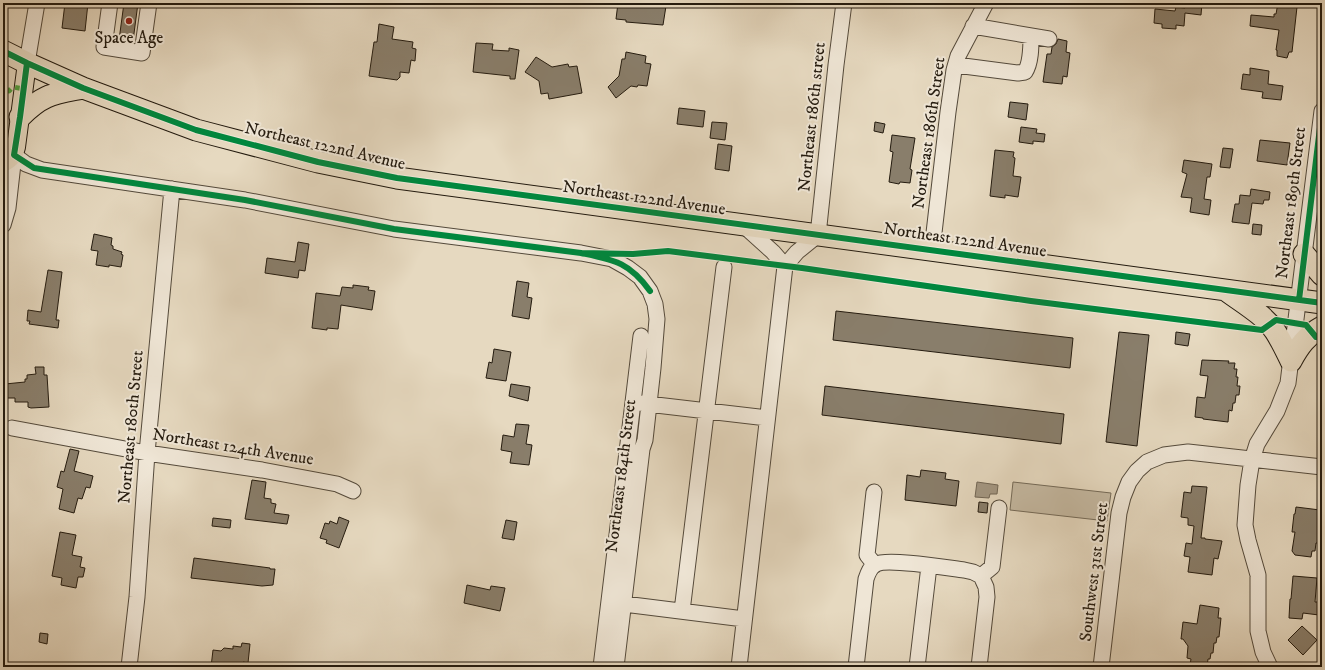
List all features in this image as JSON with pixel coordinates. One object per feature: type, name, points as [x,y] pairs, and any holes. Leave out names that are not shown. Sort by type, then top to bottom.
[{"type":"highway","name":"Northeast 122nd Avenue","points":[[3,51],[83,88],[196,130],[339,166],[397,178],[1322,303]]},
{"type":"highway","points":[[20,117],[34,103],[43,98],[83,88]]},
{"type":"highway","points":[[1304,254],[1322,275]]},
{"type":"highway","points":[[1227,290],[1261,316],[1270,325],[1278,336],[1290,361]]},
{"type":"highway","points":[[1290,361],[1303,341],[1322,326]]},
{"type":"main road","points":[[8,159],[20,117],[27,63]]},
{"type":"street","points":[[27,63],[37,3]]},
{"type":"street","points":[[110,3],[104,48],[142,52],[149,3]]},
{"type":"street","name":"Northeast 186th street","points":[[818,235],[844,3]]},
{"type":"street","name":"Northeast 186th Street","points":[[932,250],[948,112],[956,65],[958,56],[986,3]]},
{"type":"street","points":[[973,26],[1049,39]]},
{"type":"street","points":[[956,65],[1018,73],[1024,72],[1027,68],[1032,36]]},
{"type":"street","name":"Northeast 189th Street","points":[[1270,667],[1263,652],[1258,631],[1258,575],[1245,525],[1248,485],[1252,460],[1257,444],[1276,411],[1288,383],[1322,114]]},
{"type":"street","points":[[3,225],[8,208],[8,159],[42,170],[172,190]]},
{"type":"street","name":"Northeast 184th Street","points":[[172,190],[245,200],[394,229],[582,253],[612,259],[640,277],[650,290],[658,319],[645,440],[642,449],[616,667]]},
{"type":"street","name":"Northeast 180th Street","points":[[128,667],[137,597],[147,453],[172,190]]},
{"type":"street","points":[[743,225],[773,252],[785,266]]},
{"type":"street","points":[[739,667],[785,266],[797,252],[818,235]]},
{"type":"street","points":[[682,611],[724,268]]},
{"type":"street","name":"Northeast 184th Street","points":[[601,667],[641,336]]},
{"type":"street","points":[[633,403],[767,418]]},
{"type":"street","name":"Northeast 124th Avenue","points":[[12,428],[147,453],[262,470],[322,481],[337,484],[353,491]]},
{"type":"street","name":"Southwest 31st Street","points":[[1101,667],[1119,513],[1129,482],[1137,471],[1147,462],[1164,455],[1188,452],[1322,467]]},
{"type":"street","points":[[874,492],[867,555],[875,564]]},
{"type":"street","points":[[982,576],[992,567],[1000,508]]},
{"type":"street","points":[[856,667],[866,579],[869,571],[875,564],[889,561],[964,570],[982,576],[986,587],[987,597],[979,667]]},
{"type":"street","points":[[917,667],[929,566]]},
{"type":"street","points":[[624,604],[744,618]]},
{"type":"shaded area","points":[[977,482],[998,485],[997,494],[990,494],[989,498],[975,497]]},
{"type":"shaded area","points":[[1013,482],[1111,493],[1107,521],[1010,510]]},
{"type":"building","points":[[65,3],[88,3],[85,31],[62,28]]},
{"type":"building","name":"Space Age","points":[[124,3],[138,3],[133,41],[119,40]]},
{"type":"building","points":[[618,3],[641,3],[666,6],[663,25],[626,22],[626,20],[616,19]]},
{"type":"building","points":[[1186,3],[1202,3],[1201,15],[1185,13],[1184,26],[1176,25],[1176,29],[1162,28],[1162,24],[1154,23],[1155,9],[1175,11],[1176,7],[1185,8]]},
{"type":"building","points":[[1278,3],[1293,3],[1293,6],[1297,7],[1292,52],[1289,52],[1287,58],[1277,56],[1276,50],[1279,30],[1250,26],[1251,15],[1274,17]]},
{"type":"building","points":[[379,24],[394,27],[392,39],[413,42],[412,48],[416,49],[415,61],[411,60],[409,73],[400,72],[400,77],[397,80],[369,76],[374,42],[377,42]]},
{"type":"building","points":[[1058,39],[1067,41],[1066,52],[1070,53],[1067,77],[1063,76],[1062,84],[1043,82],[1047,54],[1051,54],[1052,47],[1056,44]]},
{"type":"building","points":[[476,43],[493,44],[492,50],[509,51],[509,48],[519,50],[515,79],[510,79],[510,76],[473,72]]},
{"type":"building","points":[[626,52],[646,56],[645,63],[651,64],[647,86],[631,86],[616,98],[608,87],[619,76],[622,59],[625,59]]},
{"type":"building","points":[[536,57],[552,67],[568,64],[569,67],[577,66],[582,93],[549,99],[548,93],[541,94],[539,81],[525,72]]},
{"type":"building","points":[[1250,68],[1269,71],[1268,84],[1283,86],[1281,100],[1262,98],[1263,92],[1241,89],[1243,74],[1250,75]]},
{"type":"building","points":[[1010,102],[1028,104],[1026,120],[1008,117]]},
{"type":"building","points":[[679,108],[705,111],[703,127],[677,124]]},
{"type":"building","points":[[712,122],[727,123],[725,140],[710,138]]},
{"type":"building","points":[[875,122],[885,124],[883,133],[874,131]]},
{"type":"building","points":[[1021,127],[1037,129],[1036,133],[1045,134],[1044,142],[1033,141],[1033,144],[1019,142]]},
{"type":"building","points":[[892,135],[915,138],[910,169],[912,170],[910,183],[900,182],[899,184],[889,182],[893,152],[890,151]]},
{"type":"building","points":[[1260,140],[1290,143],[1287,165],[1257,161]]},
{"type":"building","points":[[718,144],[732,146],[729,171],[715,169]]},
{"type":"building","points":[[1223,148],[1233,149],[1230,168],[1220,167]]},
{"type":"building","points":[[995,150],[1014,152],[1013,157],[1015,158],[1013,176],[1021,177],[1018,197],[1005,195],[1005,198],[990,196]]},
{"type":"building","points":[[1184,160],[1212,164],[1210,177],[1207,177],[1204,199],[1211,200],[1209,215],[1190,212],[1192,198],[1181,197],[1187,174],[1182,172]]},
{"type":"building","points":[[1251,189],[1270,192],[1269,200],[1264,200],[1263,204],[1252,203],[1249,224],[1232,222],[1235,204],[1239,204],[1240,195],[1250,196]]},
{"type":"building","points":[[1253,224],[1262,225],[1261,235],[1252,234]]},
{"type":"building","points":[[94,234],[112,238],[111,245],[113,246],[113,249],[122,252],[121,254],[123,255],[121,267],[96,265],[98,251],[91,250]]},
{"type":"building","points":[[298,242],[309,244],[305,271],[299,270],[298,278],[265,273],[267,258],[295,262]]},
{"type":"building","points":[[48,270],[62,272],[56,320],[59,320],[58,328],[29,324],[30,321],[27,321],[28,310],[41,312]]},
{"type":"building","points":[[517,281],[529,283],[527,297],[532,298],[529,319],[512,316]]},
{"type":"building","points":[[353,285],[369,287],[368,290],[375,291],[372,310],[341,305],[338,329],[327,328],[327,330],[312,328],[316,293],[340,296],[342,287],[353,288]]},
{"type":"building","points":[[836,311],[1073,338],[1070,368],[833,340]]},
{"type":"building","points":[[1119,332],[1149,335],[1137,446],[1106,442]]},
{"type":"building","points":[[1176,332],[1190,334],[1188,346],[1175,344]]},
{"type":"building","points":[[494,349],[511,352],[506,381],[486,378],[489,362],[492,363]]},
{"type":"building","points":[[1202,360],[1229,361],[1228,363],[1235,363],[1234,369],[1237,369],[1236,377],[1238,377],[1237,386],[1240,386],[1239,395],[1236,395],[1232,411],[1229,410],[1228,422],[1195,417],[1197,397],[1205,398],[1208,376],[1200,375]]},
{"type":"building","points":[[35,367],[44,367],[44,375],[47,375],[49,407],[31,408],[28,407],[28,402],[15,402],[15,398],[6,398],[5,384],[25,382],[27,375],[36,374]]},
{"type":"building","points":[[511,384],[530,387],[528,401],[509,396]]},
{"type":"building","points":[[825,386],[1064,414],[1061,444],[822,415]]},
{"type":"building","points":[[516,424],[529,425],[526,444],[532,445],[529,465],[510,463],[512,452],[501,450],[503,435],[514,437]]},
{"type":"building","points":[[70,449],[79,451],[74,471],[93,476],[90,488],[86,487],[82,499],[78,498],[74,513],[59,509],[63,489],[57,487],[61,471],[64,472]]},
{"type":"building","points":[[921,470],[946,473],[945,479],[959,481],[956,506],[905,500],[907,475],[920,477]]},
{"type":"building","points":[[252,480],[266,482],[264,498],[271,499],[271,503],[276,504],[274,513],[289,515],[287,524],[245,519]]},
{"type":"building","points":[[1192,486],[1207,487],[1201,538],[1222,541],[1218,559],[1214,558],[1212,575],[1188,572],[1190,557],[1184,556],[1186,543],[1192,544],[1194,526],[1188,525],[1188,518],[1181,517],[1184,492],[1191,493]]},
{"type":"building","points":[[979,502],[988,503],[987,513],[978,512]]},
{"type":"building","points":[[1296,507],[1320,510],[1318,530],[1322,530],[1321,543],[1316,543],[1315,551],[1312,551],[1311,557],[1295,555],[1292,551],[1295,532],[1292,532]]},
{"type":"building","points":[[339,517],[349,521],[339,548],[326,543],[327,540],[320,538],[325,523],[329,524],[330,521],[337,524]]},
{"type":"building","points":[[213,518],[231,520],[230,528],[212,526]]},
{"type":"building","points":[[506,520],[517,522],[514,540],[502,538]]},
{"type":"building","points":[[60,532],[76,535],[72,555],[82,557],[80,567],[85,568],[83,577],[78,577],[76,588],[61,585],[62,578],[52,576]]},
{"type":"building","points":[[194,558],[275,569],[273,585],[262,586],[191,578]]},
{"type":"building","points":[[1293,576],[1317,578],[1315,602],[1320,602],[1319,615],[1303,613],[1302,619],[1289,618]]},
{"type":"building","points":[[467,585],[490,590],[491,586],[505,588],[500,611],[464,603]]},
{"type":"building","points":[[1200,605],[1219,608],[1218,618],[1221,618],[1219,637],[1217,637],[1216,643],[1214,643],[1213,653],[1211,653],[1210,659],[1208,659],[1207,667],[1196,667],[1190,665],[1191,659],[1187,658],[1188,646],[1183,639],[1181,639],[1183,622],[1197,624]]},
{"type":"building","points":[[1302,626],[1317,640],[1303,655],[1288,640]]},
{"type":"building","points":[[40,633],[48,634],[47,644],[39,642]]},
{"type":"building","points":[[242,643],[250,644],[248,663],[243,662],[242,667],[211,667],[213,650],[221,651],[224,648],[233,649],[233,646],[241,647]]},
{"type":"marked path","points":[[3,87],[9,91],[13,87],[24,89]]},
{"type":"cycle path","points":[[3,51],[83,88],[196,130],[318,162],[397,178],[1322,303]]},
{"type":"cycle path","points":[[27,63],[14,155],[34,168],[245,200],[394,229],[581,253],[612,260],[628,268],[650,291]]},
{"type":"cycle path","points":[[1299,300],[1322,111]]},
{"type":"cycle path","points":[[581,253],[633,254],[668,251],[802,268],[1031,301],[1262,330],[1276,320],[1306,325],[1316,337],[1322,338]]},
{"type":"place","name":"Space Age","points":[[129,21]]}]
